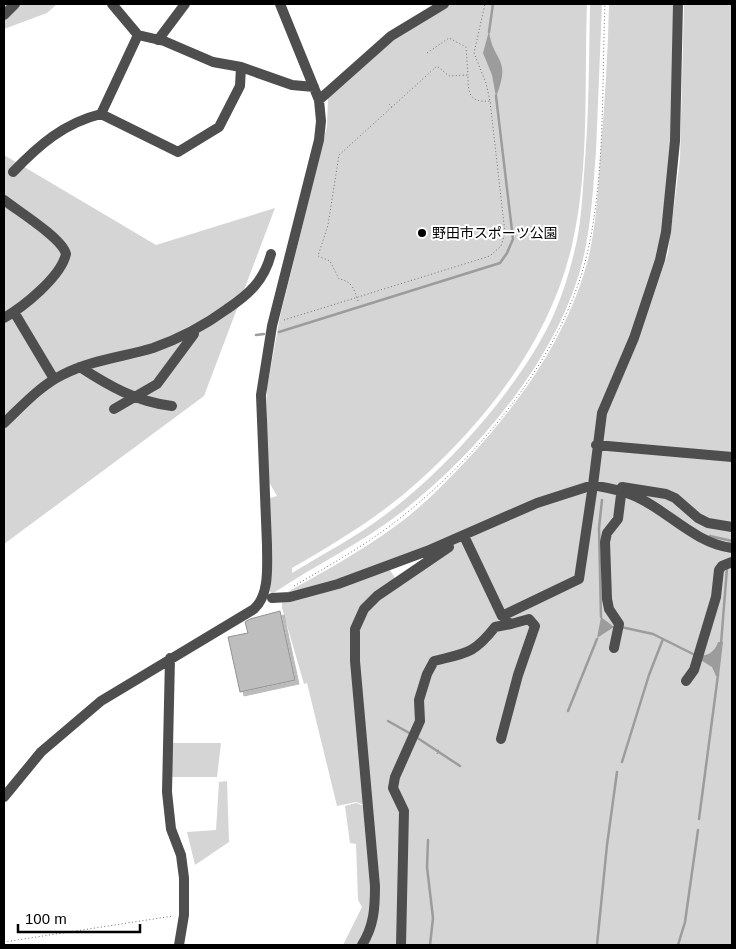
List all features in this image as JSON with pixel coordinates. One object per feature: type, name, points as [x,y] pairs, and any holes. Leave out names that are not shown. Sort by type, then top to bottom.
[{"type":"street","points":[[4,15],[15,4]]},
{"type":"street","points":[[112,4],[138,34],[213,62],[241,66],[292,85],[314,86]]},
{"type":"street","points":[[158,40],[185,4]]},
{"type":"street","points":[[268,598],[261,396],[273,323],[319,140],[321,121],[319,100],[280,4]]},
{"type":"street","points":[[319,100],[391,36],[444,4]]},
{"type":"street","points":[[502,616],[579,579],[593,485],[596,445],[602,414],[634,338],[660,260],[666,232],[675,141],[678,4]]},
{"type":"street","points":[[101,114],[138,34]]},
{"type":"street","points":[[13,172],[37,148],[60,130],[84,118],[101,114],[178,152],[219,127],[240,86],[241,66]]},
{"type":"street","points":[[4,200],[54,239],[63,247],[66,254],[61,265],[31,301],[4,318]]},
{"type":"street","points":[[4,423],[54,380],[80,367],[152,348],[198,329],[247,296],[264,275],[271,254]]},
{"type":"street","points":[[14,312],[54,380]]},
{"type":"street","points":[[114,409],[136,398],[162,378],[198,329]]},
{"type":"street","points":[[80,367],[108,385],[136,398],[172,406]]},
{"type":"street","points":[[596,445],[732,457]]},
{"type":"street","points":[[268,598],[290,597],[320,590],[464,536],[538,503],[593,485],[621,491],[641,498],[700,538],[729,548]]},
{"type":"street","points":[[614,648],[619,626],[609,609],[607,598],[605,542],[607,533],[618,519],[622,487],[666,494],[676,498],[698,518],[708,523],[732,527]]},
{"type":"street","points":[[362,945],[374,920],[375,886],[353,637],[357,622],[364,609],[377,596],[464,536]]},
{"type":"street","points":[[464,536],[502,616],[511,624]]},
{"type":"street","points":[[686,682],[694,670],[716,597],[719,570],[729,563]]},
{"type":"street","points":[[388,566],[398,578],[398,583]]},
{"type":"street","points":[[4,797],[41,752],[100,701],[268,598],[289,589]]},
{"type":"street","points":[[401,945],[404,810],[393,788],[395,777],[415,736],[420,721],[419,700],[427,674],[434,661],[471,652],[483,643],[495,627],[529,619],[535,626],[518,675],[501,739]]},
{"type":"street","points":[[170,658],[167,792],[171,829],[181,855],[184,878],[184,915],[179,945]]},
{"type":"path","points":[[273,323],[490,256],[502,246],[505,233],[490,101],[486,83],[474,52],[485,4]]},
{"type":"path","points":[[289,589],[367,542],[398,520],[436,486],[501,418],[539,364],[555,336],[575,294],[584,266],[594,219],[600,133],[605,4]]},
{"type":"path","points":[[428,53],[449,38],[462,43],[466,47],[468,90],[476,101],[490,101]]},
{"type":"path","points":[[358,301],[350,283],[339,279],[330,261],[318,256],[328,225],[340,155],[436,66],[449,76],[468,75]]},
{"type":"path","points":[[389,104],[392,107]]},
{"type":"path","points":[[437,754],[439,748]]},
{"type":"path","points":[[4,942],[184,915]]},
{"type":"shaded area","points":[[4,4],[57,4],[47,13],[4,29]]},
{"type":"shaded area","name":"野田市スポーツ公園","points":[[449,4],[587,4],[584,155],[578,216],[572,245],[562,279],[549,312],[533,343],[493,403],[470,430],[405,493],[359,527],[292,568],[292,573],[374,523],[409,496],[433,474],[481,424],[523,369],[540,341],[563,291],[578,233],[587,131],[590,4],[602,4],[594,180],[589,224],[581,267],[569,302],[553,336],[533,370],[485,433],[459,461],[387,523],[272,594],[268,589],[270,498],[277,496],[269,482],[267,461],[267,388],[280,317],[327,126],[328,97],[392,39]]},
{"type":"shaded area","points":[[609,4],[676,4],[673,140],[662,242],[631,338],[605,396],[590,481],[365,573],[280,596],[369,544],[397,525],[424,503],[466,461],[504,417],[522,393],[553,344],[567,318],[578,291],[593,235],[604,111]]},
{"type":"shaded area","points":[[684,4],[732,4],[732,454],[601,443],[602,424],[638,340],[668,253],[680,159]]},
{"type":"shaded area","points":[[489,31],[491,41],[502,67],[496,97],[492,75],[483,53]]},
{"type":"shaded area","points":[[4,155],[156,245],[275,208],[204,396],[4,544]]},
{"type":"shaded area","points":[[598,448],[732,458],[732,945],[365,945],[375,925],[356,638],[368,608],[460,540],[464,541],[501,619],[575,583]]},
{"type":"shaded area","points":[[589,489],[579,574],[505,612],[467,536],[522,512]]},
{"type":"shaded area","points":[[390,570],[395,578],[357,614],[364,805],[356,802],[337,806],[307,683],[304,684],[282,608],[282,600]]},
{"type":"shaded area","points":[[601,617],[614,627],[597,638]]},
{"type":"shaded area","points":[[718,642],[723,642],[719,676],[716,676],[712,667],[699,659],[700,655],[706,655],[711,652]]},
{"type":"shaded area","points":[[171,743],[221,743],[217,777],[172,777]]},
{"type":"shaded area","points":[[227,781],[229,842],[195,865],[187,832],[216,830],[219,782]]},
{"type":"shaded area","points":[[356,803],[364,806],[372,879],[371,919],[359,945],[343,945],[362,907],[358,900],[356,844],[350,843],[345,806]]},
{"type":"building","points":[[280,611],[295,680],[240,692],[228,637],[248,633],[245,622],[250,619]]},
{"type":"waterway","points":[[489,32],[493,4]]},
{"type":"waterway","points":[[279,332],[500,263],[513,239],[496,96]]},
{"type":"waterway","points":[[256,335],[264,334]]},
{"type":"waterway","points":[[601,617],[599,528],[602,500]]},
{"type":"waterway","points":[[710,536],[732,541]]},
{"type":"waterway","points":[[721,644],[727,568]]},
{"type":"waterway","points":[[621,627],[653,634],[695,655]]},
{"type":"waterway","points":[[568,711],[597,639]]},
{"type":"waterway","points":[[622,762],[649,675],[663,639]]},
{"type":"waterway","points":[[699,819],[718,675]]},
{"type":"waterway","points":[[388,721],[411,734]]},
{"type":"waterway","points":[[416,737],[460,766]]},
{"type":"waterway","points":[[597,945],[607,845],[617,772]]},
{"type":"waterway","points":[[678,945],[685,922],[698,830]]},
{"type":"waterway","points":[[428,840],[427,867],[433,918],[430,945]]},
{"type":"place","name":"野田市スポーツ公園","points":[[422,233]]}]
